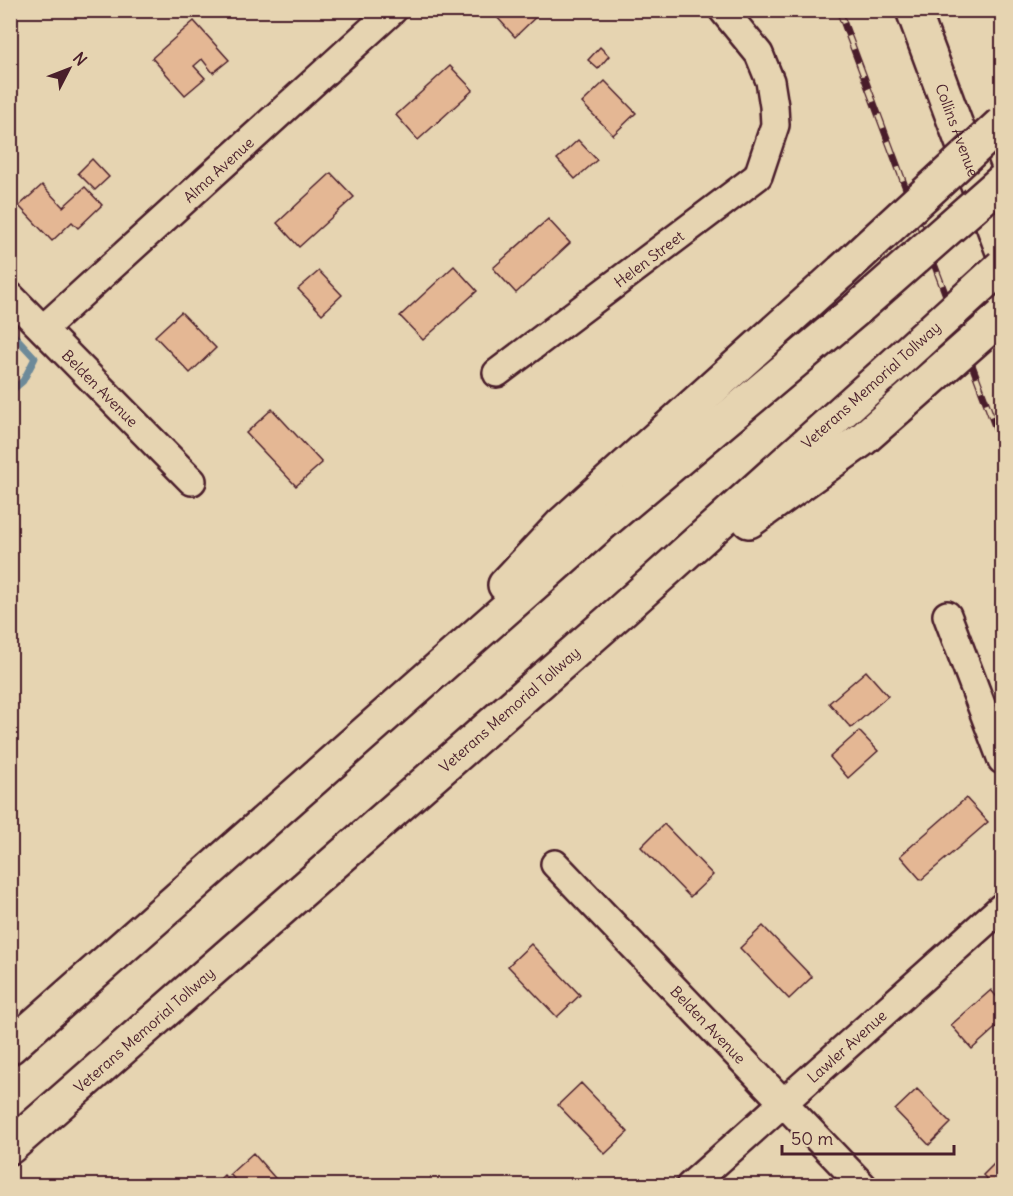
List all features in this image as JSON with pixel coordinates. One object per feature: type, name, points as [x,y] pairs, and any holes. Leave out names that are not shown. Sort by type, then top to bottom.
[{"type":"main road","name":"Collins Avenue","points":[[913,10],[1002,249]]},
{"type":"main road","points":[[364,736],[562,524],[1002,123]]},
{"type":"main road","points":[[10,1047],[603,523],[857,309],[1002,181]]},
{"type":"main road","name":"Veterans Memorial Tollway","points":[[10,1147],[620,612],[1002,266]]},
{"type":"main road","points":[[620,612],[864,439],[1002,316]]},
{"type":"street","name":"Alma Avenue","points":[[43,329],[393,10]]},
{"type":"street","name":"Helen Street","points":[[497,373],[758,176],[775,125],[770,81],[759,54],[723,10]]},
{"type":"street","name":"Belden Avenue","points":[[10,296],[192,481]]},
{"type":"street","points":[[947,615],[1002,760]]},
{"type":"street","name":"Belden Avenue","points":[[555,864],[863,1185]]},
{"type":"street","name":"Lawler Avenue","points":[[690,1185],[1002,907]]},
{"type":"building","points":[[502,10],[543,10],[515,37],[496,16]]},
{"type":"building","points":[[194,21],[229,60],[213,73],[202,59],[194,66],[205,78],[185,95],[152,58]]},
{"type":"building","points":[[600,47],[609,56],[598,69],[588,60]]},
{"type":"building","points":[[450,66],[473,90],[418,140],[396,115]]},
{"type":"building","points":[[605,81],[636,113],[613,135],[582,103]]},
{"type":"building","points":[[578,140],[597,160],[575,179],[557,159]]},
{"type":"building","points":[[92,159],[109,177],[95,190],[78,173]]},
{"type":"building","points":[[331,173],[354,197],[299,247],[277,223]]},
{"type":"building","points":[[42,185],[63,207],[85,187],[102,205],[78,228],[72,222],[52,241],[19,206]]},
{"type":"building","points":[[548,219],[570,243],[516,293],[493,268]]},
{"type":"building","points":[[454,266],[477,291],[423,340],[400,316]]},
{"type":"building","points":[[319,271],[342,295],[322,314],[298,289]]},
{"type":"building","points":[[181,312],[216,348],[190,373],[155,336]]},
{"type":"building","points":[[272,409],[322,463],[296,486],[246,433]]},
{"type":"building","points":[[866,671],[888,696],[851,728],[829,703]]},
{"type":"building","points":[[859,731],[878,751],[848,778],[830,757]]},
{"type":"building","points":[[966,798],[988,822],[921,880],[900,856]]},
{"type":"building","points":[[664,824],[713,875],[690,897],[641,847]]},
{"type":"building","points":[[763,926],[812,977],[789,999],[740,948]]},
{"type":"building","points":[[531,944],[580,995],[557,1017],[508,966]]},
{"type":"building","points":[[991,990],[1002,1003],[1002,1022],[972,1049],[951,1025]]},
{"type":"building","points":[[581,1083],[628,1132],[605,1154],[558,1105]]},
{"type":"building","points":[[917,1089],[951,1123],[929,1145],[895,1110]]},
{"type":"building","points":[[253,1153],[282,1186],[240,1186],[230,1174]]},
{"type":"building","points":[[1002,1156],[1002,1186],[993,1186],[983,1175]]},
{"type":"building","points":[[224,1175],[234,1186],[212,1186]]},
{"type":"waterway","points":[[10,331],[35,358],[23,381],[10,392]]},
{"type":"railway","points":[[839,10],[1002,445]]}]
